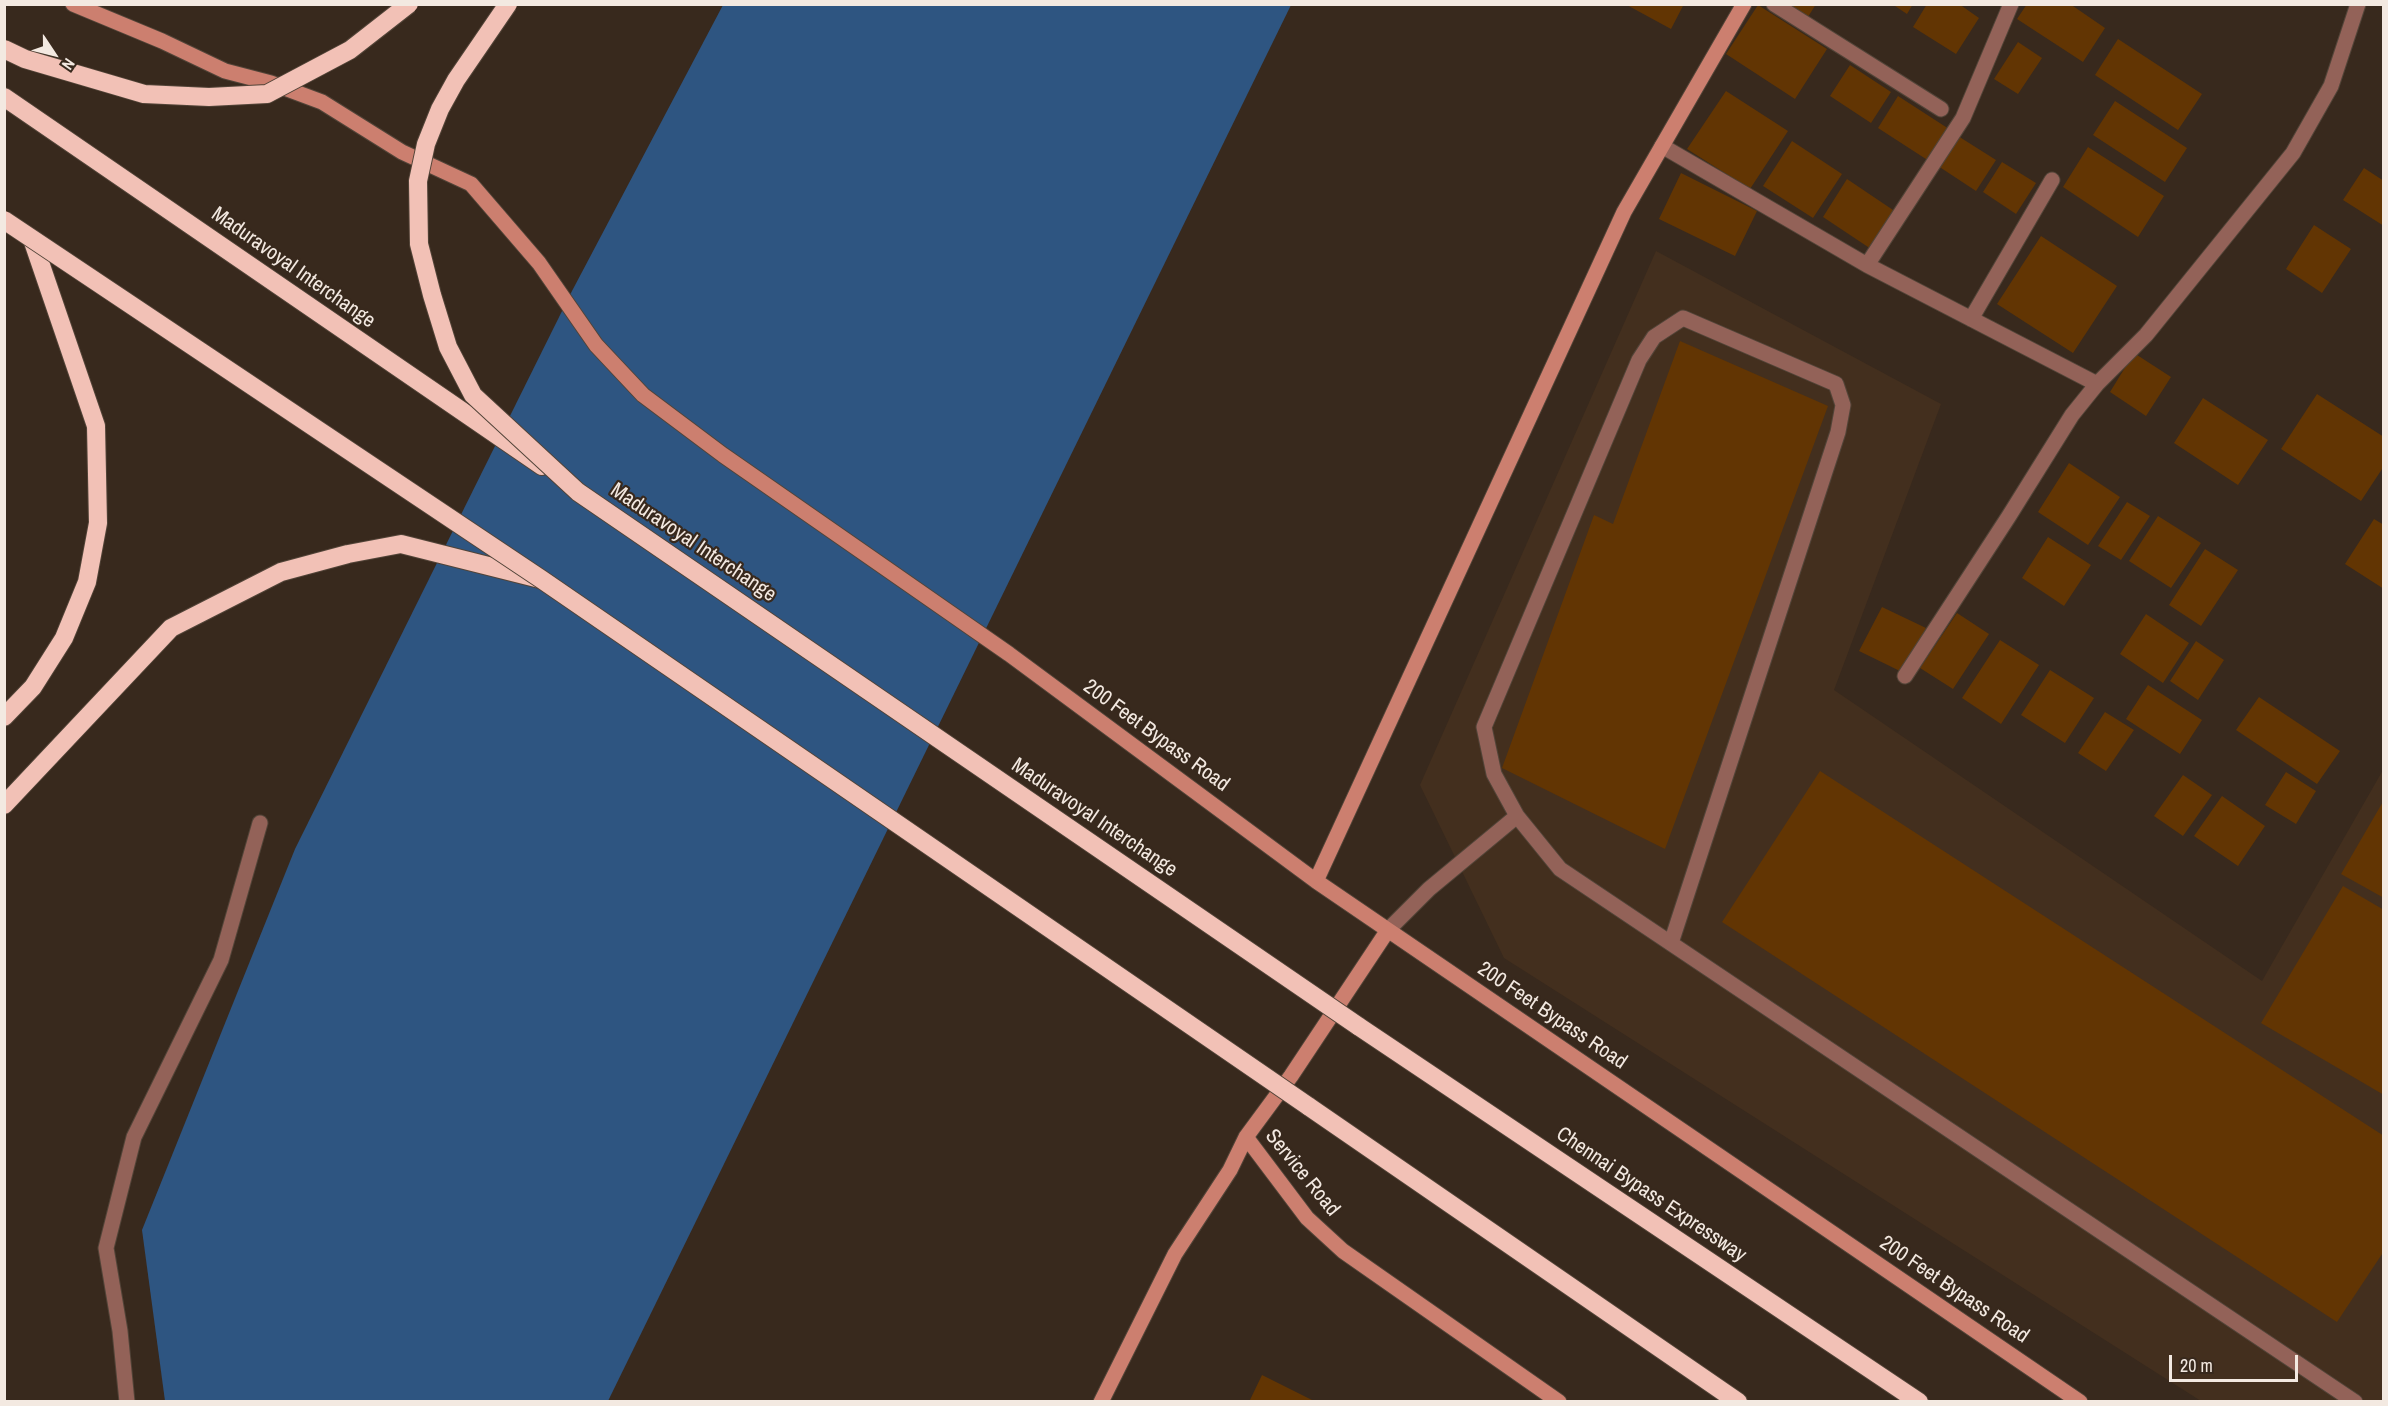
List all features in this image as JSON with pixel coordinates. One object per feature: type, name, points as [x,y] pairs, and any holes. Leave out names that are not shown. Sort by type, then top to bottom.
[{"type":"highway","points":[[4,49],[25,59],[144,94],[209,97],[267,94],[350,50],[409,4]]},
{"type":"highway","points":[[508,4],[456,80],[440,109],[426,144],[418,181],[419,244],[448,348],[473,395],[578,492]]},
{"type":"highway","name":"Maduravoyal Interchange","points":[[4,97],[1358,1026]]},
{"type":"highway","points":[[4,220],[542,579],[1738,1401]]},
{"type":"highway","points":[[4,717],[33,687],[64,638],[87,582],[98,523],[96,426],[32,239]]},
{"type":"highway","points":[[4,805],[171,628],[281,572],[348,554],[401,544],[542,579]]},
{"type":"highway","name":"Chennai Bypass Expressway","points":[[1358,1026],[1919,1401]]},
{"type":"street","name":"200 Feet Bypass Road","points":[[72,4],[162,41],[225,71],[272,83],[322,102],[402,152],[471,184],[554,282],[596,345],[643,395],[723,456],[1009,654],[1316,881],[2080,1401]]},
{"type":"street","points":[[1316,881],[1624,212],[1744,4]]},
{"type":"street","points":[[1774,4],[1941,109]]},
{"type":"street","points":[[1905,676],[2010,516],[2072,415],[2097,384],[2146,335],[2293,153],[2331,86],[2358,4]]},
{"type":"street","points":[[1867,266],[1963,118],[2009,5]]},
{"type":"street","points":[[1662,146],[1867,266],[2097,384]]},
{"type":"street","points":[[1971,319],[2052,180]]},
{"type":"street","points":[[1671,943],[1838,432],[1843,405],[1836,384],[1683,318],[1654,337],[1639,360],[1484,727],[1494,774],[1517,816],[1560,869],[2355,1401]]},
{"type":"street","points":[[1388,930],[1429,889],[1517,816]]},
{"type":"street","points":[[127,1401],[120,1331],[106,1248],[134,1137],[221,960],[260,824]]},
{"type":"street","name":"Service Road","points":[[1388,930],[1291,1076],[1246,1137],[1307,1218],[1343,1251],[1559,1401]]},
{"type":"street","points":[[1101,1401],[1174,1254],[1230,1170],[1246,1137]]},
{"type":"shaded area","points":[[1656,251],[1941,404],[1834,690],[2262,981],[2383,770],[2383,1401],[2201,1401],[1504,958],[1420,785]]},
{"type":"water","points":[[723,5],[1291,5],[608,1401],[165,1401],[142,1230],[295,849],[572,291]]},
{"type":"building","points":[[1625,4],[1684,4],[1671,29]]},
{"type":"building","points":[[1788,4],[1816,4],[1808,17]]},
{"type":"building","points":[[1892,4],[1913,4],[1907,14]]},
{"type":"building","points":[[1927,4],[1959,4],[1979,18],[1956,54],[1913,27]]},
{"type":"building","points":[[2027,4],[2070,4],[2105,28],[2083,62],[2017,19]]},
{"type":"building","points":[[1758,5],[1827,49],[1795,99],[1726,54]]},
{"type":"building","points":[[2118,39],[2202,94],[2178,130],[2095,75]]},
{"type":"building","points":[[2018,42],[2042,58],[2018,94],[1994,79]]},
{"type":"building","points":[[1850,65],[1891,92],[1871,123],[1830,96]]},
{"type":"building","points":[[1726,91],[1788,131],[1750,189],[1687,149]]},
{"type":"building","points":[[1898,96],[1949,129],[1929,161],[1878,128]]},
{"type":"building","points":[[2115,101],[2187,148],[2165,182],[2093,135]]},
{"type":"building","points":[[1958,136],[1996,160],[1976,191],[1938,166]]},
{"type":"building","points":[[1792,141],[1842,174],[1813,218],[1763,186]]},
{"type":"building","points":[[2088,147],[2164,196],[2138,237],[2063,187]]},
{"type":"building","points":[[2002,162],[2036,183],[2016,214],[1983,192]]},
{"type":"building","points":[[2364,168],[2384,181],[2384,226],[2343,200]]},
{"type":"building","points":[[1681,173],[1757,211],[1735,256],[1659,219]]},
{"type":"building","points":[[1847,179],[1896,212],[1871,249],[1823,217]]},
{"type":"building","points":[[2314,225],[2351,249],[2322,293],[2286,269]]},
{"type":"building","points":[[2041,236],[2117,286],[2073,353],[1997,304]]},
{"type":"building","points":[[1680,341],[1828,406],[1665,849],[1502,768],[1594,515],[1613,524]]},
{"type":"building","points":[[2134,353],[2171,377],[2146,416],[2110,392]]},
{"type":"building","points":[[2317,394],[2384,437],[2384,466],[2361,501],[2281,449]]},
{"type":"building","points":[[2203,398],[2268,440],[2238,485],[2174,443]]},
{"type":"building","points":[[2069,463],[2120,497],[2088,545],[2038,512]]},
{"type":"building","points":[[2127,502],[2150,516],[2121,560],[2098,546]]},
{"type":"building","points":[[2158,516],[2201,543],[2171,588],[2129,561]]},
{"type":"building","points":[[2374,519],[2384,525],[2384,589],[2345,564]]},
{"type":"building","points":[[2048,537],[2091,565],[2064,606],[2022,578]]},
{"type":"building","points":[[2205,549],[2238,570],[2201,626],[2169,605]]},
{"type":"building","points":[[1882,607],[1926,628],[1904,673],[1859,651]]},
{"type":"building","points":[[1957,613],[1989,634],[1953,689],[1920,668]]},
{"type":"building","points":[[2146,614],[2189,643],[2163,683],[2120,654]]},
{"type":"building","points":[[2000,640],[2039,665],[2001,724],[1962,698]]},
{"type":"building","points":[[2196,641],[2224,660],[2198,700],[2170,681]]},
{"type":"building","points":[[2050,670],[2094,698],[2065,743],[2021,715]]},
{"type":"building","points":[[2148,685],[2202,720],[2180,754],[2126,719]]},
{"type":"building","points":[[2259,697],[2340,751],[2317,784],[2236,730]]},
{"type":"building","points":[[2105,712],[2134,730],[2106,771],[2078,753]]},
{"type":"building","points":[[1820,771],[2384,1136],[2384,1251],[2337,1322],[1722,922]]},
{"type":"building","points":[[2286,772],[2316,791],[2296,824],[2265,805]]},
{"type":"building","points":[[2183,775],[2212,795],[2183,836],[2154,816]]},
{"type":"building","points":[[2222,796],[2265,826],[2238,866],[2194,836]]},
{"type":"building","points":[[2384,800],[2384,898],[2341,874]]},
{"type":"building","points":[[2343,886],[2384,910],[2384,1095],[2261,1023]]},
{"type":"building","points":[[1262,1375],[1316,1402],[1249,1402]]}]
